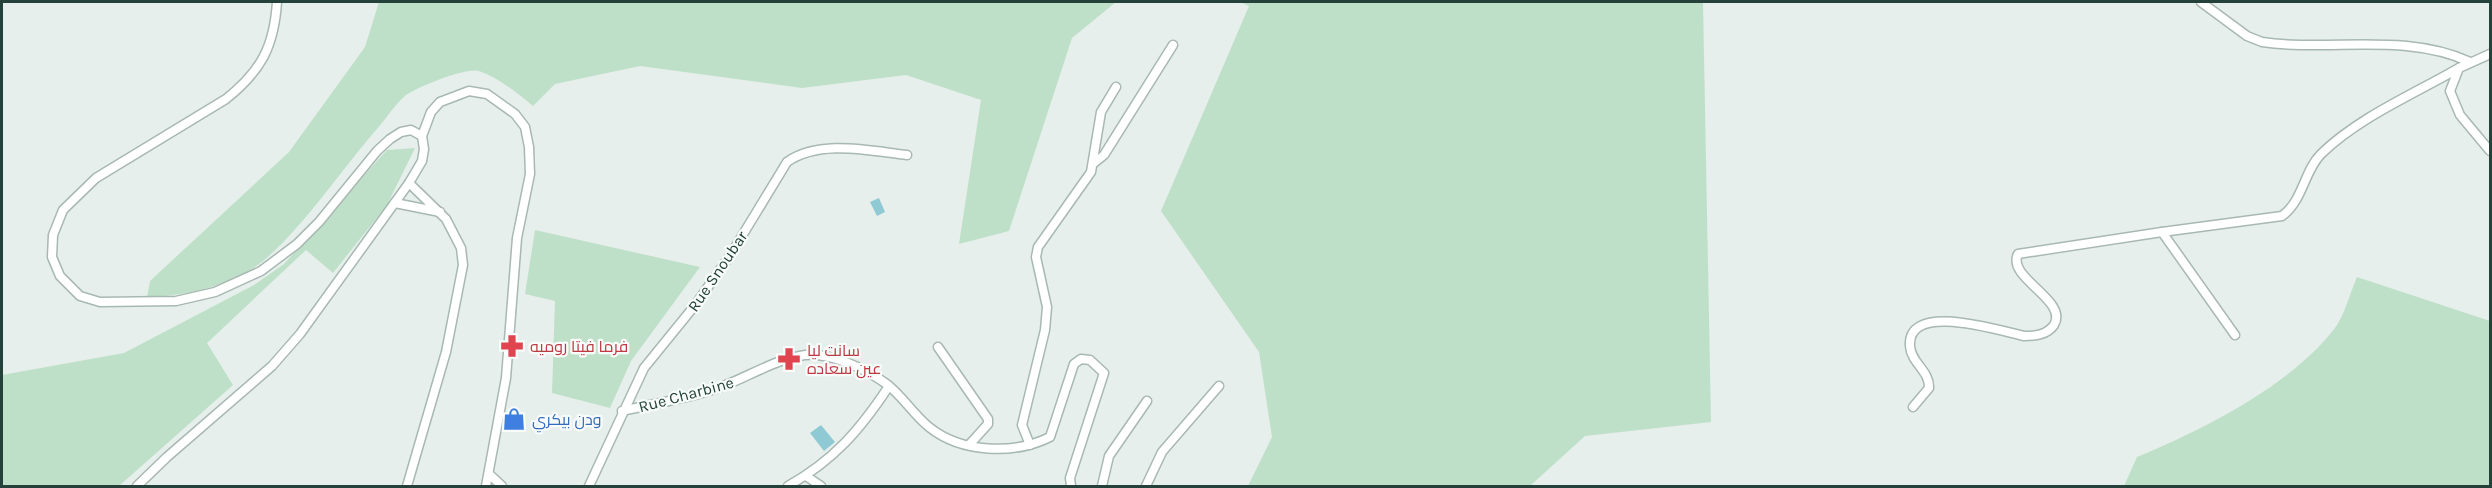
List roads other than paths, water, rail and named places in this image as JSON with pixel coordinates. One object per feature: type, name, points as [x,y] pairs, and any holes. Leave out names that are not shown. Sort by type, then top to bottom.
[{"type":"street","points":[[277,2],[273,34],[266,52],[259,67],[245,84],[226,99],[96,178],[63,210],[53,235],[52,257],[54,267],[72,289],[90,301],[122,303],[176,301],[228,287],[261,271],[297,244],[390,139],[401,132],[411,130],[422,136]]},
{"type":"street","points":[[2202,2],[2247,36],[2262,42],[2416,47],[2450,53],[2470,62]]},
{"type":"street","points":[[1071,486],[1070,478],[1093,402],[1102,383],[1101,369],[1090,360],[1081,359],[1074,364],[1050,437],[1030,445],[1022,425],[1045,330],[1047,307],[1036,257],[1038,247],[1077,195],[1094,163],[1104,155],[1173,45]]},
{"type":"street","points":[[1913,407],[1929,388],[1928,378],[1916,362],[1910,345],[1913,332],[1924,322],[1943,321],[2024,336],[2037,336],[2053,327],[2056,320],[2052,304],[2023,275],[2017,265],[2018,254],[2282,216],[2295,204],[2318,158],[2341,137],[2459,68],[2490,54]]},
{"type":"street","points":[[2459,68],[2451,84],[2452,102],[2460,116],[2490,151]]},
{"type":"street","points":[[1094,163],[1094,147],[1101,112],[1116,87]]},
{"type":"street","points":[[137,486],[288,348],[409,183],[422,161],[424,150],[422,136],[431,112],[441,102],[469,91],[487,94],[515,114],[525,127],[529,147],[530,174],[517,238],[506,378],[486,486]]},
{"type":"street","name":"Rue Snoubar","points":[[590,486],[622,411],[644,368],[696,304],[731,254],[787,162],[795,156],[828,149],[858,149],[907,155]]},
{"type":"street","points":[[407,486],[446,352],[463,265],[457,238],[440,212],[409,183]]},
{"type":"street","points":[[395,203],[440,212]]},
{"type":"street","points":[[2162,232],[2235,335]]},
{"type":"street","points":[[938,347],[988,419],[988,424],[969,445]]},
{"type":"street","name":"Rue Charbine","points":[[622,411],[711,391],[785,361],[810,354],[834,358],[870,374],[889,386],[931,429],[952,441],[996,449],[1030,445]]},
{"type":"street","points":[[788,486],[806,476],[854,436],[889,386]]},
{"type":"street","points":[[1146,486],[1162,452],[1177,431],[1219,387]]},
{"type":"street","points":[[1102,486],[1109,456],[1147,401]]},
{"type":"street","points":[[489,474],[502,486]]},
{"type":"street","points":[[806,476],[821,486]]},
{"type":"water","points":[[879,198],[885,212],[877,216],[870,202]]},
{"type":"water","points":[[821,425],[835,442],[824,451],[810,433]]},
{"type":"place","name":"فرما فيتا روميه","points":[[512,346]]},
{"type":"place","name":"سانت ليا عين سعاده","points":[[789,359]]},
{"type":"place","name":"ودن بيكري","points":[[514,419]]}]
